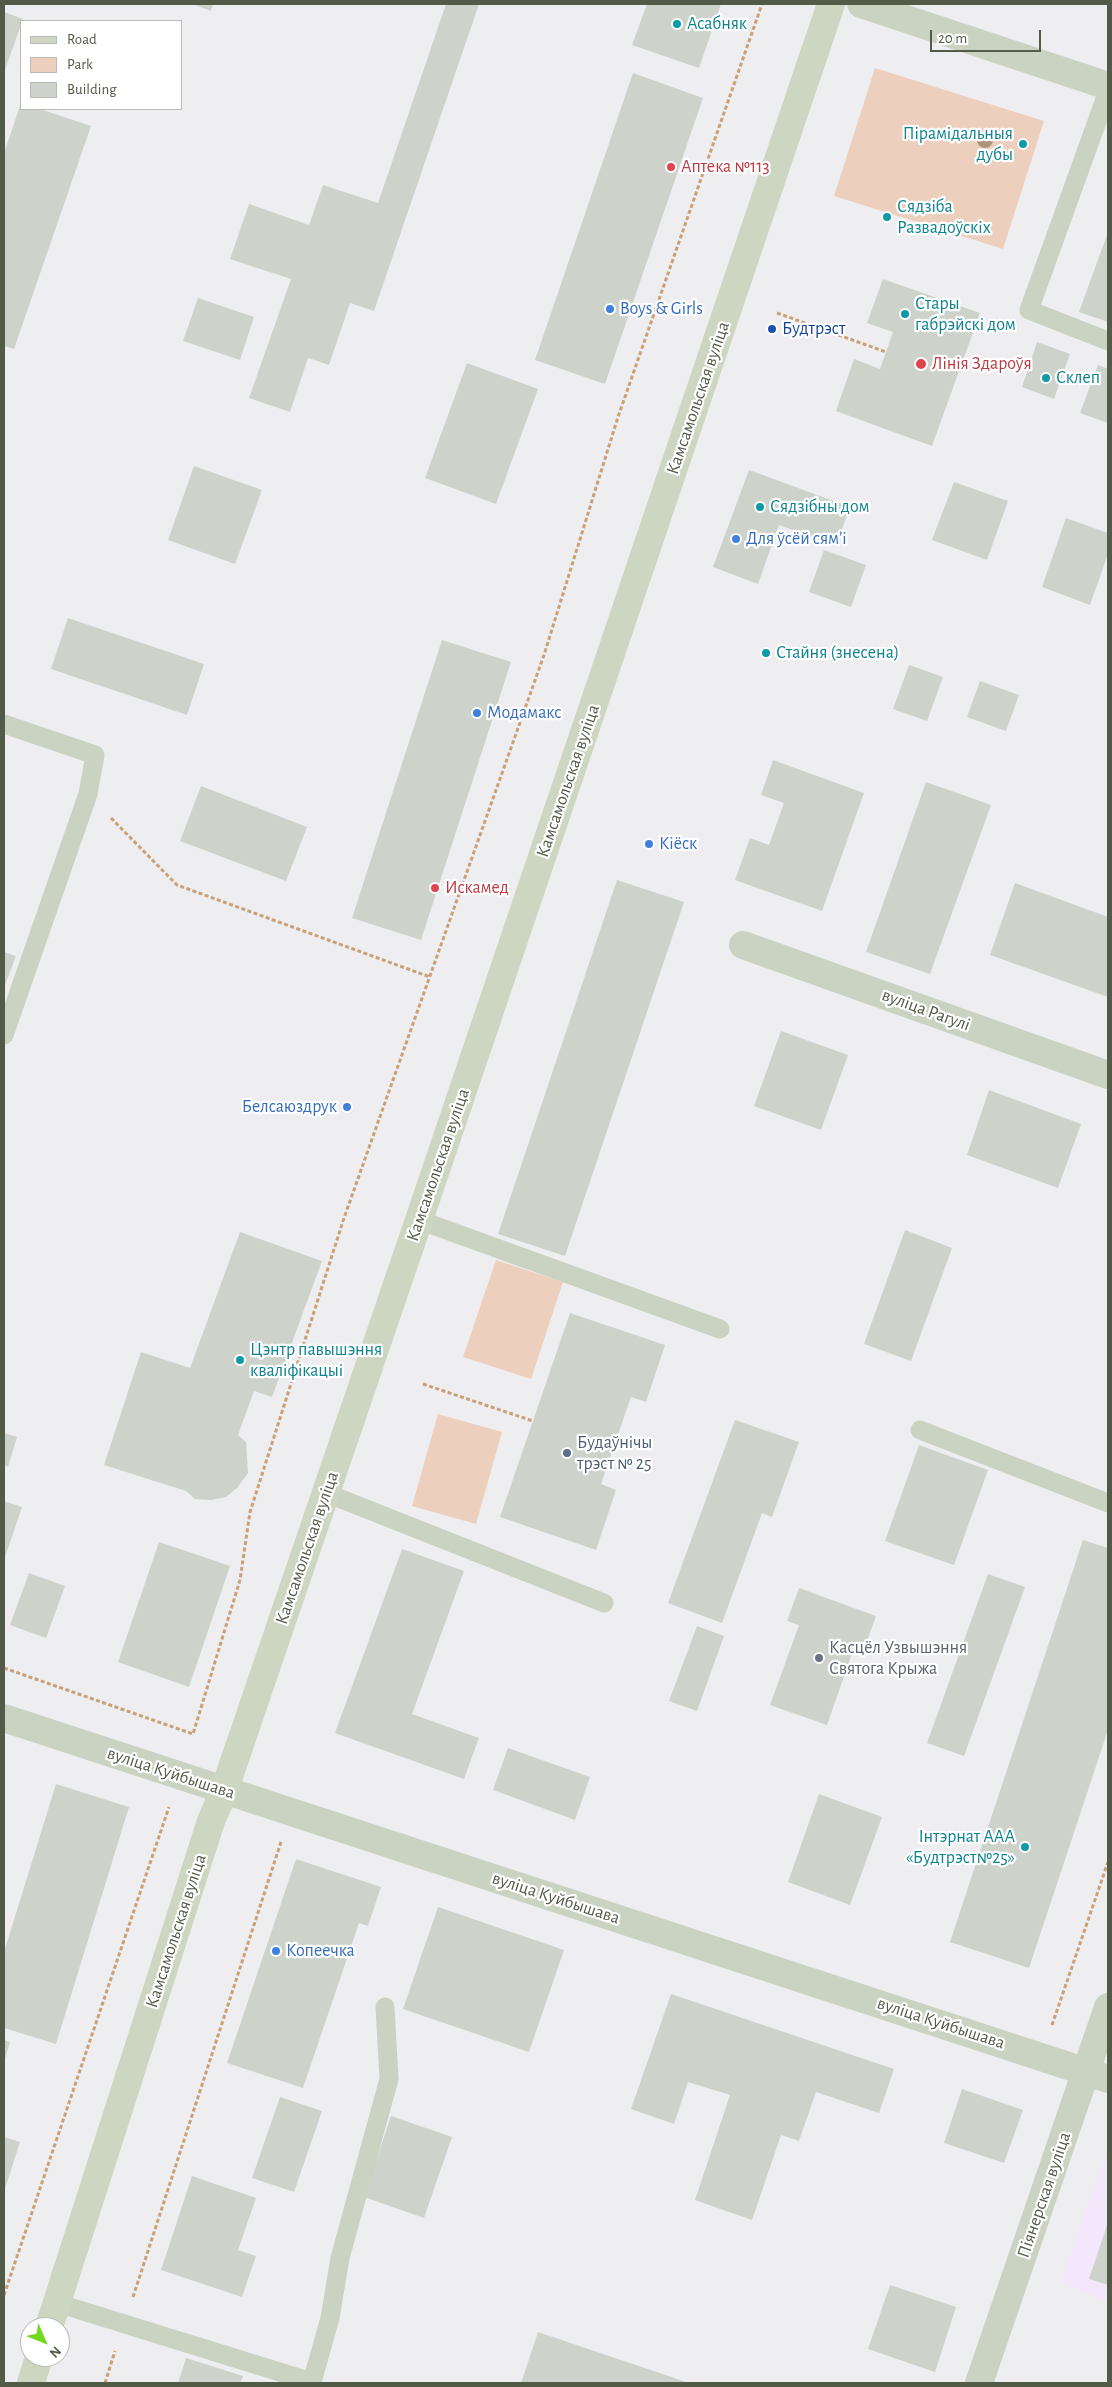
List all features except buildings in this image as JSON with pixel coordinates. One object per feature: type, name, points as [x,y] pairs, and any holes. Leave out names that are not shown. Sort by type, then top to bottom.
[{"type":"main road","name":"Камсамольская вуліца","points":[[53,2315],[208,1830],[224,1791],[419,1220],[830,4]]},
{"type":"main road","points":[[31,2383],[36,2367]]},
{"type":"street","points":[[861,4],[1108,86]]},
{"type":"street","name":"вуліца Рагулі","points":[[743,945],[1108,1075]]},
{"type":"street","name":"вуліца Куйбышава","points":[[4,1718],[1098,2075]]},
{"type":"street","name":"Піянерская вуліца","points":[[979,2383],[1098,2075],[1108,2007]]},
{"type":"lane","points":[[1108,91],[1029,310],[1108,340]]},
{"type":"lane","points":[[4,724],[96,756],[88,794],[4,1035]]},
{"type":"lane","points":[[419,1220],[720,1329]]},
{"type":"lane","points":[[920,1430],[1108,1503]]},
{"type":"lane","points":[[326,1493],[604,1603]]},
{"type":"lane","points":[[53,2315],[312,2382],[330,2318],[340,2258],[389,2079],[385,2007]]},
{"type":"path","points":[[4,1668],[193,1734],[240,1580],[250,1512],[344,1218],[544,655],[618,417],[762,4]]},
{"type":"path","points":[[777,313],[886,352]]},
{"type":"path","points":[[88,794],[177,885],[431,977]]},
{"type":"path","points":[[423,1384],[533,1421]]},
{"type":"path","points":[[4,2295],[169,1807]]},
{"type":"path","points":[[132,2299],[282,1841]]},
{"type":"path","points":[[1052,2025],[1108,1862]]},
{"type":"path","points":[[105,2383],[117,2346]]},
{"type":"shaded area","points":[[1108,2149],[1108,2301],[1060,2283]]},
{"type":"green space","points":[[875,68],[1044,121],[1003,249],[834,196]]},
{"type":"green space","points":[[496,1260],[563,1282],[531,1379],[463,1357]]},
{"type":"green space","points":[[438,1414],[502,1432],[476,1524],[412,1506]]},
{"type":"place","name":"Асабняк","points":[[677,24]]},
{"type":"place","name":"Пірамідальныя дубы","points":[[1023,144]]},
{"type":"place","name":"Аптека №113","points":[[671,167]]},
{"type":"place","name":"Сядзіба Развадоўскіх","points":[[887,217]]},
{"type":"place","name":"Boys & Girls","points":[[610,309]]},
{"type":"place","name":"Стары габрэйскі дом","points":[[905,314]]},
{"type":"place","name":"Будтрэст","points":[[772,329]]},
{"type":"place","name":"Лінія Здароўя","points":[[921,364]]},
{"type":"place","name":"Склеп","points":[[1046,378]]},
{"type":"place","name":"Сядзібны дом","points":[[760,507]]},
{"type":"place","name":"Для ўсёй сямʼі","points":[[736,539]]},
{"type":"place","name":"Стайня (знесена)","points":[[766,653]]},
{"type":"place","name":"Модамакс","points":[[477,713]]},
{"type":"place","name":"Кіёск","points":[[649,844]]},
{"type":"place","name":"Искамед","points":[[435,888]]},
{"type":"place","name":"Белсаюздрук","points":[[347,1107]]},
{"type":"place","name":"Цэнтр павышэння кваліфікацыі","points":[[240,1360]]},
{"type":"place","name":"Будаўнічы трэст № 25","points":[[567,1453]]},
{"type":"place","name":"Касцёл Узвышэння Святога Крыжа","points":[[819,1658]]},
{"type":"place","name":"Інтэрнат ААА «Будтрэст№25»","points":[[1025,1847]]},
{"type":"place","name":"Копеечка","points":[[276,1951]]}]
